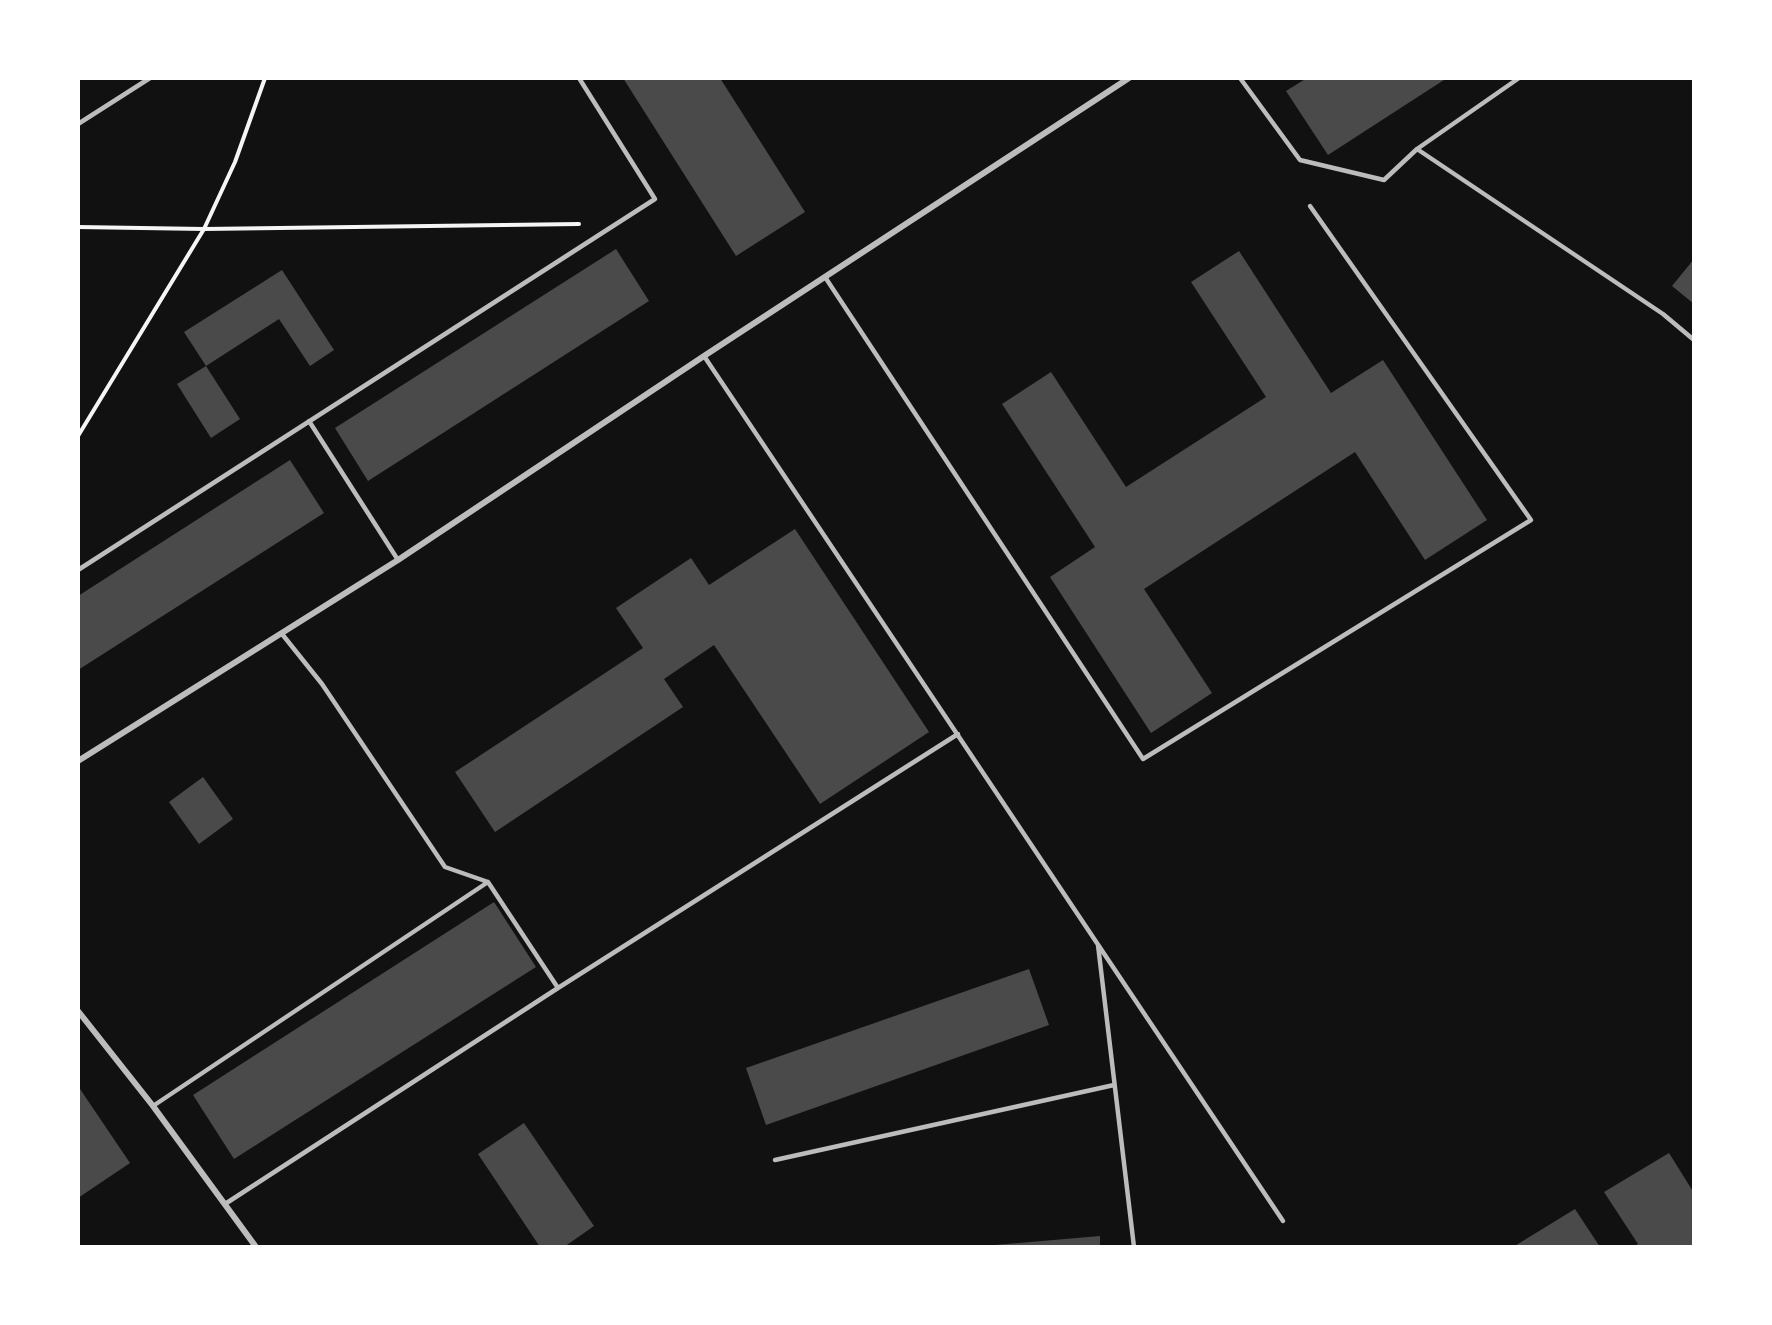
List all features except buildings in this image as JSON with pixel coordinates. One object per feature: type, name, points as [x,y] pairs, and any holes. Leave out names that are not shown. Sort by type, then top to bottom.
[{"type":"street","points":[[78,761],[398,560],[704,356],[1129,78]]},
{"type":"street","points":[[78,1011],[153,1106],[256,1247]]},
{"type":"lane","points":[[78,124],[150,78]]},
{"type":"lane","points":[[78,570],[655,199],[579,78]]},
{"type":"lane","points":[[1240,78],[1300,160],[1384,180],[1417,149],[1519,78]]},
{"type":"lane","points":[[1417,149],[1663,314],[1694,340]]},
{"type":"lane","points":[[825,277],[1143,759],[1531,520],[1310,206]]},
{"type":"lane","points":[[704,356],[1283,1221]]},
{"type":"lane","points":[[309,422],[398,560]]},
{"type":"lane","points":[[282,634],[322,684],[445,867],[488,882],[558,988]]},
{"type":"lane","points":[[225,1204],[558,988],[958,734]]},
{"type":"lane","points":[[153,1106],[488,882]]},
{"type":"lane","points":[[1097,942],[1134,1247]]},
{"type":"lane","points":[[775,1160],[1114,1085]]},
{"type":"path","points":[[78,436],[204,229],[235,162],[265,78]]},
{"type":"path","points":[[78,227],[204,229],[616,224]]}]
